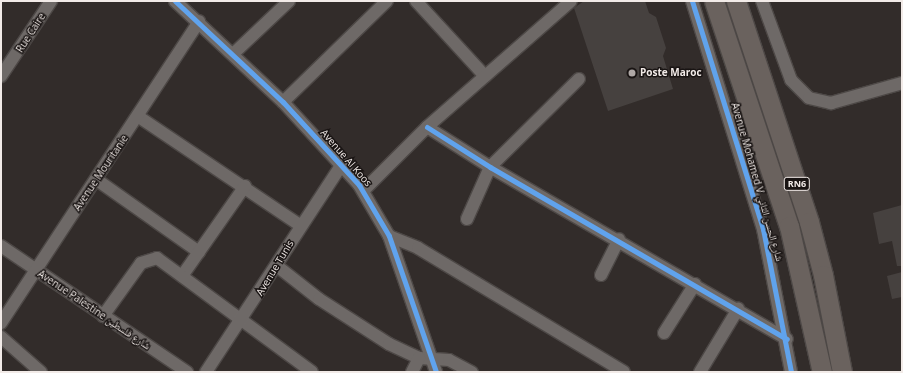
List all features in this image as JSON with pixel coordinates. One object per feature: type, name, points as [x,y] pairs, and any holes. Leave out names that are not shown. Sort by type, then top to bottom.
[{"type":"main road","name":"RN6","points":[[714,1],[789,226],[822,372]]},
{"type":"main road","name":"RN6","points":[[736,1],[809,222],[823,275],[842,372]]},
{"type":"street","name":"Rue Caire","points":[[1,76],[11,64],[51,1]]},
{"type":"street","name":"Avenue Al Koos","points":[[176,1],[199,21],[283,102],[342,164],[363,191],[389,236],[424,358],[436,372]]},
{"type":"street","points":[[233,54],[289,1]]},
{"type":"street","points":[[283,102],[387,1]]},
{"type":"street","points":[[416,1],[484,76]]},
{"type":"street","points":[[363,191],[426,127],[571,1]]},
{"type":"street","name":"Avenue Mohamed V شارع الحسن الثاني","points":[[692,1],[763,229],[787,339],[791,372]]},
{"type":"street","points":[[762,1],[791,80],[809,98],[832,103],[902,83]]},
{"type":"street","name":"Avenue Mouritanie","points":[[1,323],[97,180],[199,21]]},
{"type":"street","points":[[467,219],[490,167],[579,79]]},
{"type":"street","points":[[138,117],[244,186],[300,225]]},
{"type":"street","points":[[426,127],[490,167],[619,239],[787,339]]},
{"type":"street","name":"Avenue Tunis","points":[[206,372],[242,321],[277,266],[300,225],[342,164]]},
{"type":"street","points":[[97,180],[199,252]]},
{"type":"street","points":[[182,276],[244,186]]},
{"type":"street","points":[[389,236],[418,248],[624,372]]},
{"type":"street","points":[[601,275],[619,239]]},
{"type":"street","name":"Avenue Palestine شارع فلسطين","points":[[1,246],[187,372]]},
{"type":"street","points":[[103,316],[145,260],[157,258],[242,321],[304,370]]},
{"type":"street","points":[[277,266],[366,331],[424,358],[448,360],[472,372]]},
{"type":"street","points":[[664,333],[695,284]]},
{"type":"street","points":[[700,372],[738,309]]},
{"type":"street","points":[[1,337],[41,372]]},
{"type":"street","points":[[412,372],[424,358]]},
{"type":"building","name":"Poste Maroc","points":[[584,1],[645,1],[649,13],[656,17],[666,48],[663,56],[673,89],[608,111],[574,8]]},
{"type":"building","points":[[902,205],[902,266],[897,266],[892,241],[879,244],[873,213]]},
{"type":"building","points":[[902,272],[902,297],[892,299],[887,276]]},
{"type":"cycle path","points":[[175,1],[283,102],[359,185],[389,236],[436,372]]},
{"type":"cycle path","points":[[692,1],[763,229],[791,372]]},
{"type":"cycle path","points":[[427,127],[490,167],[787,339]]},
{"type":"place","name":"Poste Maroc","points":[[632,73]]}]
